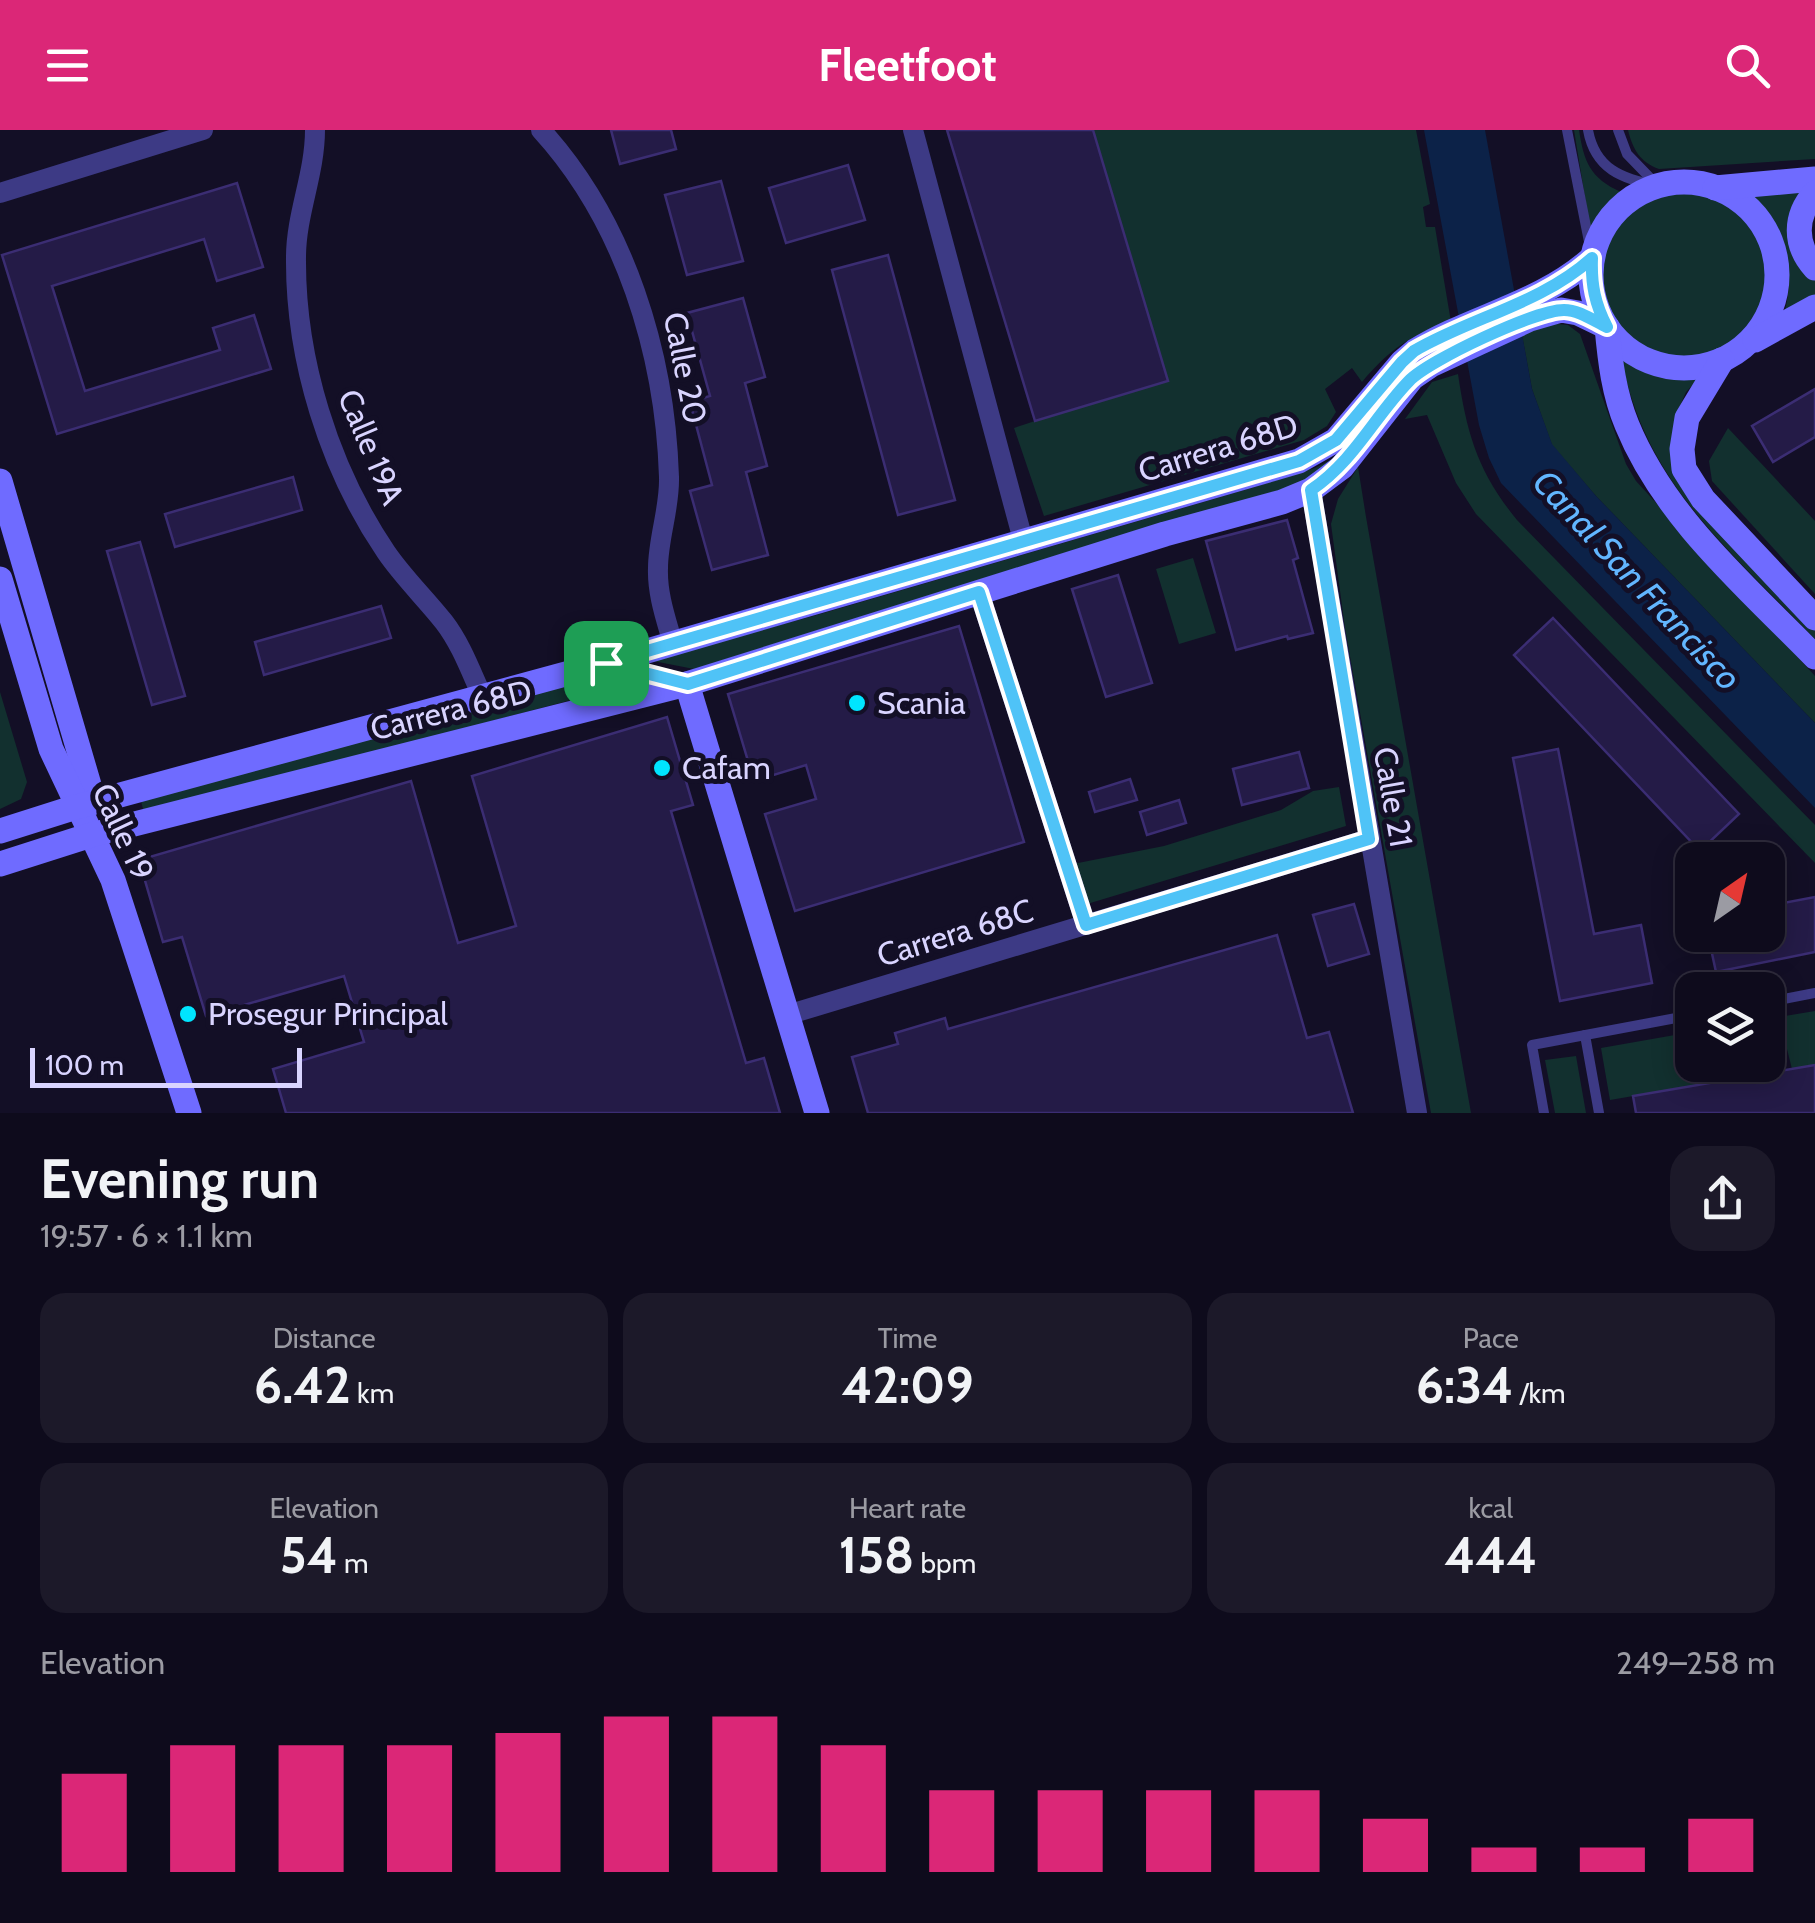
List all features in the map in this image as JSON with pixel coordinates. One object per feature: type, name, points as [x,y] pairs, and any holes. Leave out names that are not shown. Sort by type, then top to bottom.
[{"type":"main road","points":[[1715,188],[1815,178]]},
{"type":"main road","points":[[1746,345],[1763,325],[1774,300],[1777,272],[1772,244],[1759,221],[1740,201],[1715,188],[1687,182],[1658,186],[1617,210],[1598,238],[1592,258],[1596,306],[1607,327],[1630,352],[1652,363],[1700,367],[1722,360],[1815,307]]},
{"type":"main road","points":[[1815,193],[1800,217],[1798,234],[1802,250],[1815,268]]},
{"type":"main road","name":"Carrera 68D","points":[[0,831],[85,804],[606,663],[1299,461],[1336,440],[1402,362],[1527,310],[1592,258]]},
{"type":"main road","name":"Carrera 68D","points":[[1527,310],[1569,310],[1607,327]]},
{"type":"main road","points":[[1607,327],[1610,368],[1621,409],[1654,477],[1720,560],[1815,658]]},
{"type":"main road","name":"Carrera 68D","points":[[0,864],[91,836],[688,684],[1311,490],[1342,467],[1412,378],[1450,344]]},
{"type":"main road","points":[[1722,360],[1687,418],[1682,449],[1684,469],[1704,500],[1815,618]]},
{"type":"main road","name":"Calle 19","points":[[0,481],[91,836],[120,900],[189,1113]]},
{"type":"main road","name":"Calle 19","points":[[0,578],[50,749],[85,804]]},
{"type":"main road","points":[[606,663],[688,684],[817,1113]]},
{"type":"street","points":[[0,192],[203,130]]},
{"type":"street","name":"Calle 19A","points":[[315,130],[311,177],[296,256],[302,328],[316,406],[346,480],[385,551],[446,625],[482,696]]},
{"type":"street","name":"Calle 20","points":[[541,130],[579,176],[616,246],[645,317],[663,400],[669,480],[658,567],[661,602],[672,644]]},
{"type":"street","points":[[913,130],[1022,540]]},
{"type":"street","name":"Calle 21","points":[[1311,490],[1417,1113]]},
{"type":"street","points":[[979,592],[1086,925]]},
{"type":"street","name":"Carrera 68C","points":[[788,1015],[1369,839]]},
{"type":"lane","points":[[1567,130],[1592,258]]},
{"type":"lane","points":[[1588,130],[1592,149],[1612,172],[1658,186]]},
{"type":"lane","points":[[1618,130],[1627,154],[1658,186]]},
{"type":"lane","points":[[1785,999],[1815,993]]},
{"type":"lane","points":[[1544,1113],[1532,1045],[1675,1019]]},
{"type":"lane","points":[[1585,1035],[1599,1113]]},
{"type":"green space","points":[[1093,130],[1416,130],[1430,204],[1423,207],[1426,227],[1435,227],[1451,322],[1402,345],[1362,382],[1352,368],[1325,389],[1336,412],[1327,426],[1304,440],[1044,516],[1014,428],[1035,421]]},
{"type":"green space","points":[[1574,130],[1579,130],[1586,160],[1595,175],[1621,192],[1590,228]]},
{"type":"green space","points":[[1628,130],[1815,130],[1815,159],[1659,169],[1638,154]]},
{"type":"green space","points":[[1807,190],[1792,226],[1790,249],[1802,269],[1815,278],[1815,299],[1783,319],[1789,283],[1785,252],[1772,223],[1749,195]]},
{"type":"green space","points":[[1684,193],[1715,199],[1742,217],[1760,244],[1766,275],[1760,306],[1742,333],[1715,351],[1684,357],[1653,351],[1626,333],[1608,306],[1602,275],[1608,244],[1626,217],[1653,199]]},
{"type":"green space","points":[[1547,323],[1568,325],[1580,334],[1626,464],[1636,481],[1815,676],[1815,723],[1596,496],[1552,445],[1532,389],[1522,335]]},
{"type":"green space","points":[[1621,355],[1673,379],[1701,376],[1686,392],[1676,415],[1692,502],[1815,631],[1815,639],[1722,544],[1670,477],[1632,400]]},
{"type":"green space","points":[[1458,374],[1476,452],[1517,520],[1815,825],[1815,863],[1476,514],[1456,483],[1427,415],[1405,419],[1432,382]]},
{"type":"green space","points":[[1728,428],[1815,521],[1815,594],[1712,481],[1709,461]]},
{"type":"green space","points":[[1340,455],[1301,484],[1074,550],[694,669],[648,660],[810,617],[1255,487],[1315,468]]},
{"type":"green space","points":[[1358,467],[1471,1113],[1431,1113],[1345,628],[1331,524],[1338,499]]},
{"type":"green space","points":[[1193,558],[1216,633],[1179,644],[1156,569]]},
{"type":"green space","points":[[595,678],[624,686],[144,813],[141,801]]},
{"type":"green space","points":[[0,692],[27,782],[21,799],[0,809]]},
{"type":"green space","points":[[1339,787],[1346,826],[1087,904],[1073,864],[1164,846],[1281,810],[1313,791]]},
{"type":"green space","points":[[1815,1011],[1815,1065],[1792,1069],[1785,1041],[1785,1016]]},
{"type":"green space","points":[[1675,1035],[1675,1082],[1715,1082],[1610,1100],[1601,1048]]},
{"type":"green space","points":[[1576,1056],[1586,1113],[1555,1113],[1545,1060]]},
{"type":"water","name":"Canal San Francisco","points":[[1424,130],[1485,130],[1532,389],[1552,444],[1596,496],[1815,723],[1815,808],[1501,483],[1479,425]]},
{"type":"building","points":[[611,130],[671,130],[676,149],[620,164]]},
{"type":"building","points":[[947,130],[1093,130],[1168,381],[1035,421]]},
{"type":"building","points":[[848,165],[865,220],[786,243],[769,188]]},
{"type":"building","points":[[721,181],[743,261],[687,275],[665,195]]},
{"type":"building","points":[[237,183],[263,267],[217,281],[204,239],[52,286],[85,391],[220,350],[213,328],[254,315],[271,369],[57,434],[2,255]]},
{"type":"building","points":[[888,255],[955,500],[898,515],[832,270]]},
{"type":"building","points":[[743,298],[765,377],[745,383],[767,466],[746,472],[768,555],[712,570],[690,491],[712,485],[690,402],[710,396],[687,313]]},
{"type":"building","points":[[1815,389],[1815,437],[1773,462],[1752,426]]},
{"type":"building","points":[[293,477],[302,510],[175,547],[165,514]]},
{"type":"building","points":[[1287,520],[1298,558],[1293,560],[1313,633],[1236,650],[1206,541]]},
{"type":"building","points":[[140,542],[185,696],[152,705],[107,551]]},
{"type":"building","points":[[1118,575],[1152,683],[1106,697],[1072,589]]},
{"type":"building","points":[[381,606],[391,638],[264,675],[255,642]]},
{"type":"building","points":[[1553,618],[1739,814],[1709,842],[1691,842],[1514,655]]},
{"type":"building","points":[[959,626],[1024,842],[795,911],[765,814],[816,799],[806,765],[754,781],[728,694]]},
{"type":"building","points":[[667,717],[693,805],[671,811],[746,1063],[764,1058],[780,1113],[286,1113],[273,1069],[364,1042],[344,976],[206,1016],[182,937],[163,942],[139,860],[411,781],[458,943],[516,926],[472,776]]},
{"type":"building","points":[[1558,749],[1594,934],[1641,925],[1652,983],[1560,1001],[1513,758]]},
{"type":"building","points":[[1299,752],[1309,788],[1242,805],[1233,769]]},
{"type":"building","points":[[1130,779],[1137,800],[1095,812],[1089,792]]},
{"type":"building","points":[[1179,800],[1186,823],[1147,835],[1140,812]]},
{"type":"building","points":[[1815,897],[1815,952],[1716,972],[1712,952],[1785,952],[1785,903]]},
{"type":"building","points":[[1354,904],[1369,954],[1328,966],[1313,915]]},
{"type":"building","points":[[1277,935],[1307,1038],[1329,1032],[1353,1113],[868,1113],[852,1057],[898,1044],[895,1033],[945,1018],[948,1029]]},
{"type":"building","points":[[1815,1065],[1815,1113],[1636,1113],[1633,1096],[1715,1082],[1785,1082],[1785,1070]]},
{"type":"place","name":"Scania","points":[[857,703]]},
{"type":"place","name":"Cafam","points":[[662,768]]},
{"type":"place","name":"Prosegur Principal","points":[[188,1014]]},
{"type":"route","points":[[1592,258],[1596,306],[1607,327],[1578,313],[1561,310],[1530,318],[1431,365],[1412,378],[1342,467],[1311,490],[1369,839],[1086,925],[979,592],[688,684],[606,663],[1299,461],[1336,440],[1414,351],[1549,289],[1592,258]]}]
